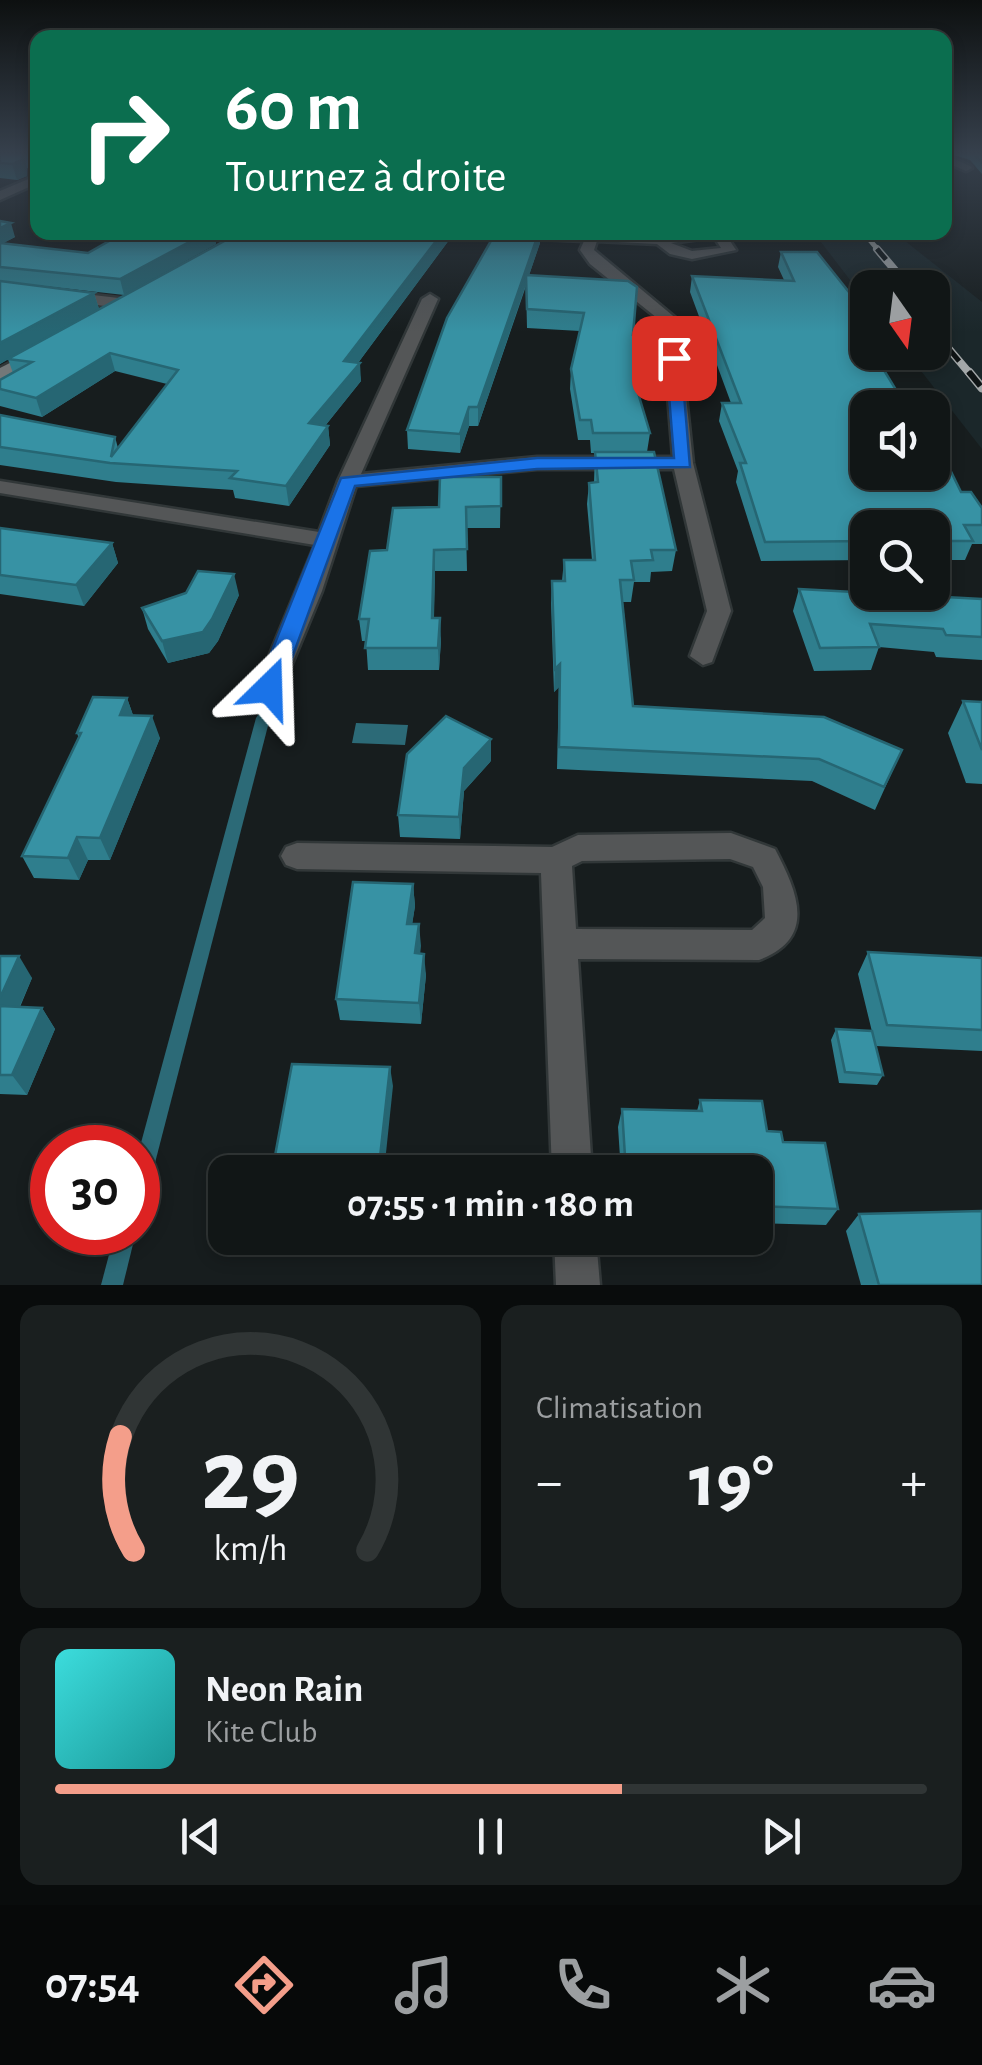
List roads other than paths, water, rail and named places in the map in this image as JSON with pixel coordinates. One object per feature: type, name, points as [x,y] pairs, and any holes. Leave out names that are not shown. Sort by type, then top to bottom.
[{"type":"street","points":[[703,656],[720,610],[684,464],[670,320],[595,261],[587,250],[591,240],[662,240],[666,248],[678,253],[715,254],[729,250],[723,240]]},
{"type":"street","points":[[0,288],[127,304]]},
{"type":"street","points":[[98,321],[144,295]]},
{"type":"street","points":[[269,688],[310,590],[348,482],[430,299]]},
{"type":"street","points":[[0,375],[52,345]]},
{"type":"street","points":[[348,482],[537,463],[684,464]]},
{"type":"street","points":[[0,487],[325,540]]},
{"type":"street","points":[[297,856],[556,860],[578,848],[731,846],[764,858],[779,886],[782,924],[759,944],[561,944]]},
{"type":"street","points":[[556,860],[571,1155]]},
{"type":"street","points":[[576,1255],[578,1285]]},
{"type":"water","points":[[356,723],[408,725],[405,745],[352,743]]},
{"type":"waterway","points":[[155,1125],[263,718]]},
{"type":"waterway","points":[[112,1285],[120,1255]]},
{"type":"railway","points":[[870,240],[879,251]]},
{"type":"railway","points":[[877,249],[895,270]]},
{"type":"railway","points":[[950,350],[971,375]]},
{"type":"railway","points":[[969,372],[982,388]]}]
